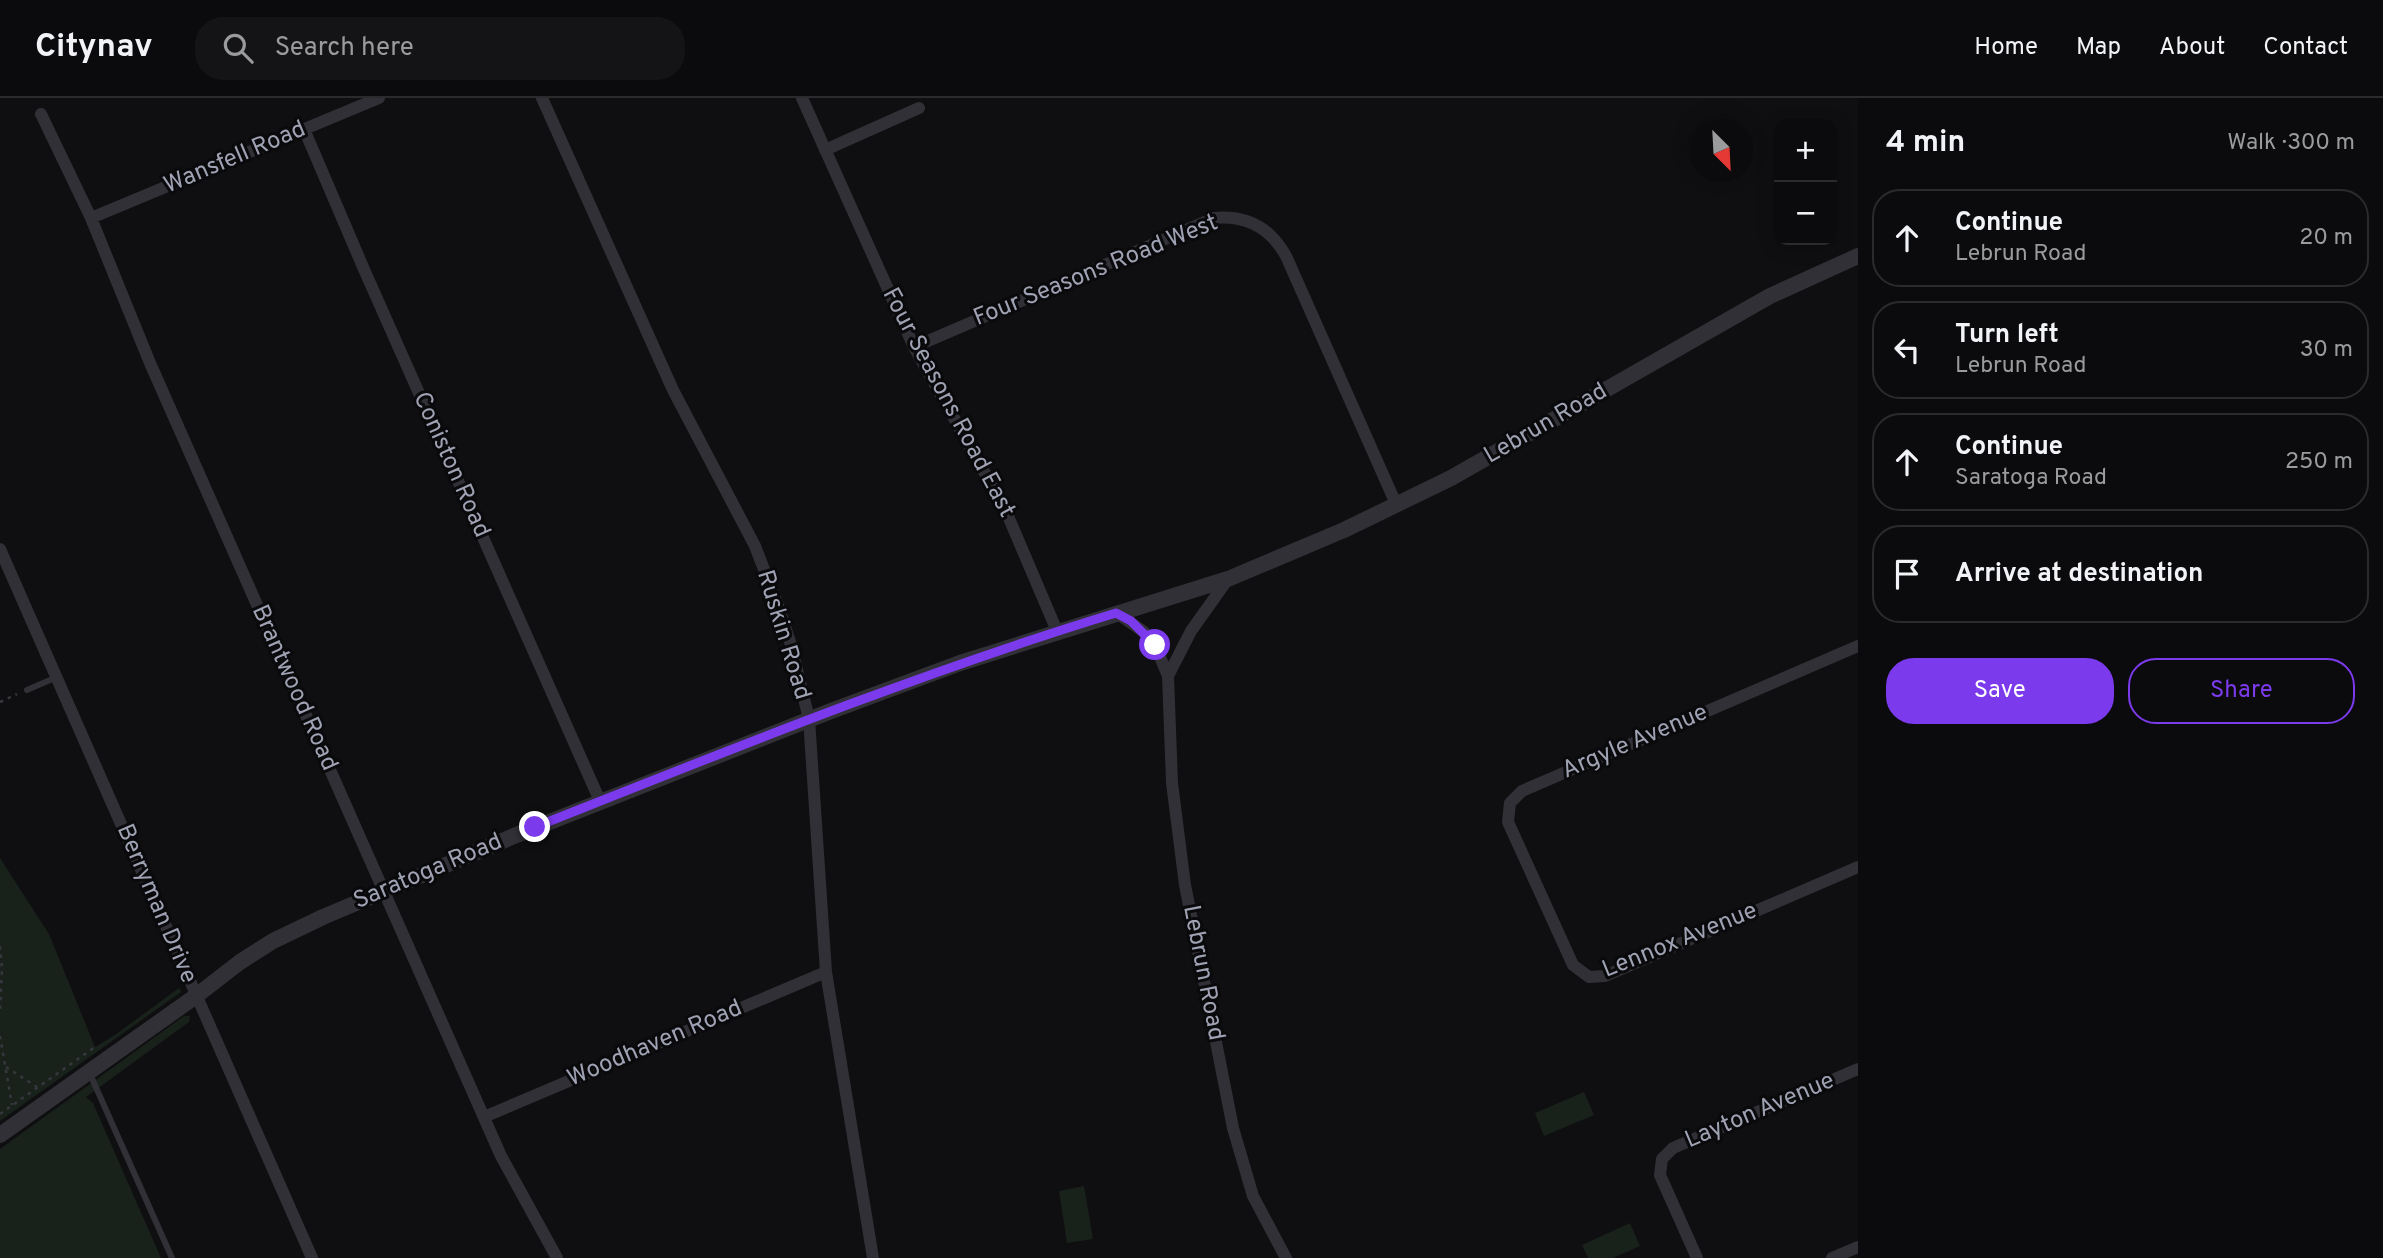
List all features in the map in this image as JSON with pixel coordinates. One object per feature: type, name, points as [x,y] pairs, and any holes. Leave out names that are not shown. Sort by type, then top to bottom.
[{"type":"street","name":"Wansfell Road","points":[[91,218],[379,98]]},
{"type":"street","name":"Ruskin Road","points":[[542,98],[673,390],[755,546],[780,611],[809,719],[826,972],[873,1258]]},
{"type":"street","name":"Four Seasons Road East","points":[[802,98],[914,347],[1005,509],[1057,631]]},
{"type":"street","points":[[825,150],[919,108]]},
{"type":"street","name":"Brantwood Road","points":[[41,114],[91,218],[150,363],[484,1117],[520,1193],[557,1258]]},
{"type":"street","name":"Coniston Road","points":[[304,129],[600,801]]},
{"type":"street","name":"Four Seasons Road West","points":[[914,347],[1213,218],[1228,216],[1244,219],[1271,234],[1286,256],[1397,506]]},
{"type":"street","name":"Lebrun Road","points":[[1057,631],[1228,579],[1397,506],[1527,435],[1734,315],[1804,279],[1858,256]]},
{"type":"street","name":"Berryman Drive","points":[[0,549],[312,1258]]},
{"type":"street","name":"Lebrun Road","points":[[1168,676],[1191,631],[1228,579]]},
{"type":"street","name":"Lebrun Road","points":[[1116,613],[1144,632],[1159,652],[1168,676],[1172,783],[1183,873],[1233,1128],[1253,1196],[1286,1258]]},
{"type":"street","name":"Saratoga Road","points":[[0,1135],[273,941],[384,890],[600,801],[809,719],[960,663],[1057,631]]},
{"type":"street","name":"Argyle Avenue","points":[[1542,898],[1508,822],[1510,803],[1522,791],[1858,646]]},
{"type":"street","name":"Lennox Avenue","points":[[1542,898],[1573,965],[1589,977],[1605,976],[1858,867]]},
{"type":"street","name":"Woodhaven Road","points":[[484,1117],[826,972]]},
{"type":"street","name":"Layton Avenue","points":[[1697,1258],[1660,1175],[1662,1159],[1673,1148],[1858,1069]]},
{"type":"street","points":[[1832,1258],[1858,1247]]},
{"type":"lane","points":[[27,690],[57,677]]},
{"type":"lane","points":[[89,1072],[172,1258]]},
{"type":"path","points":[[0,702],[27,690]]},
{"type":"path","points":[[0,946],[0,1011]]},
{"type":"path","points":[[0,1035],[13,1105]]},
{"type":"path","points":[[0,1114],[105,1041]]},
{"type":"path","points":[[6,1067],[37,1087]]},
{"type":"shaded area","points":[[0,858],[49,934],[95,1047],[179,988],[181,992],[0,1121]]},
{"type":"shaded area","points":[[184,1016],[190,1016],[189,1022],[86,1097],[93,1103],[161,1258],[0,1258],[0,1149]]},
{"type":"shaded area","points":[[1584,1092],[1594,1115],[1544,1136],[1535,1113]]},
{"type":"shaded area","points":[[1084,1186],[1093,1239],[1067,1243],[1059,1191]]},
{"type":"shaded area","points":[[1630,1223],[1640,1246],[1613,1258],[1588,1258],[1582,1245]]},
{"type":"route","points":[[535,827],[787,727],[960,663],[1116,613],[1131,621],[1155,645]]}]
